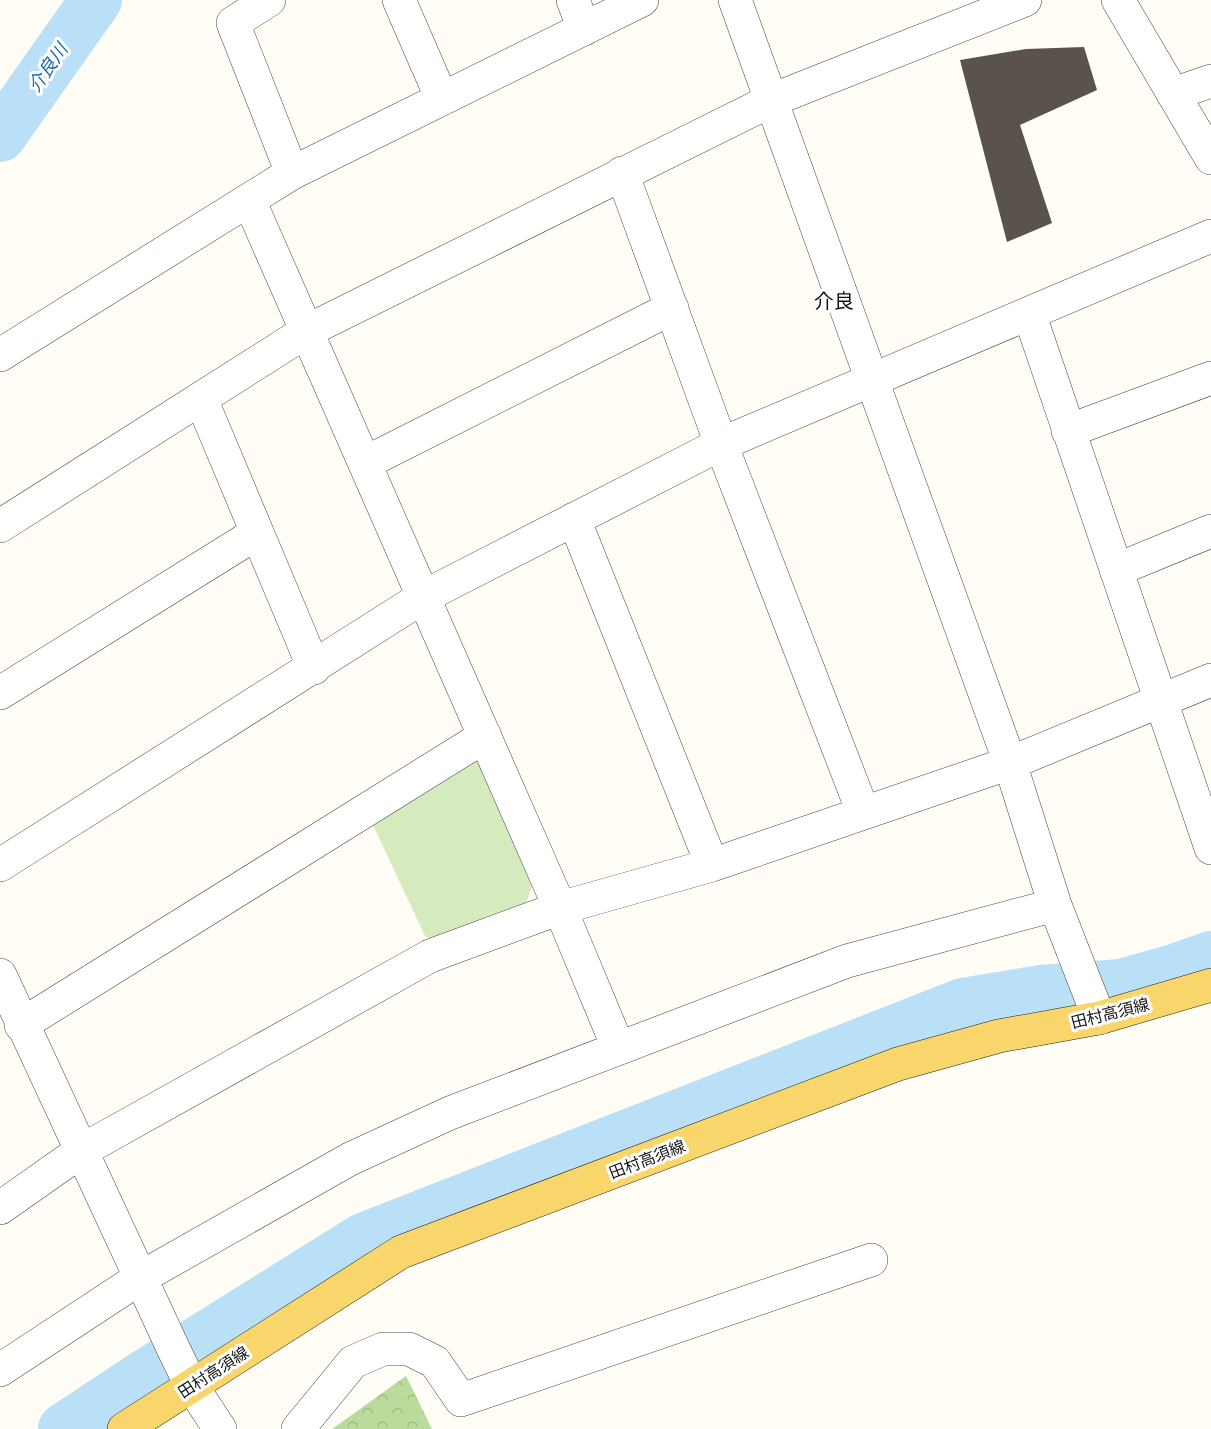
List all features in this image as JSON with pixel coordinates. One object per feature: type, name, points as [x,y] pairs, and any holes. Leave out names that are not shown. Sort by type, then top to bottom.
[{"type":"main road","name":"田村高須線","points":[[124,1429],[182,1367],[401,1251],[898,1064],[999,1036],[1092,1000],[1211,985]]},
{"type":"street","points":[[269,0],[233,23],[292,173]]},
{"type":"street","points":[[399,0],[442,99]]},
{"type":"street","points":[[0,355],[292,173],[442,99],[578,14],[642,0]]},
{"type":"street","points":[[735,0],[1011,764],[1055,905],[1092,1000]]},
{"type":"street","points":[[0,526],[307,331],[772,100],[1025,0]]},
{"type":"street","points":[[1118,0],[1211,158]]},
{"type":"street","points":[[1173,94],[1211,81]]},
{"type":"street","points":[[622,173],[721,444],[863,812]]},
{"type":"street","points":[[249,200],[560,908],[618,1047]]},
{"type":"street","points":[[0,865],[423,597],[721,444],[1211,236]]},
{"type":"street","points":[[364,463],[672,308]]},
{"type":"street","points":[[1029,313],[1211,848]]},
{"type":"street","points":[[1068,431],[1211,378]]},
{"type":"street","points":[[201,399],[314,668]]},
{"type":"street","points":[[574,519],[712,865]]},
{"type":"street","points":[[1116,570],[1211,531]]},
{"type":"street","points":[[0,693],[257,533]]},
{"type":"street","points":[[0,1208],[81,1151],[430,956],[560,908],[712,865],[863,812],[1011,764],[1211,680]]},
{"type":"street","points":[[21,1025],[485,736]]},
{"type":"street","points":[[0,1370],[140,1278],[350,1159],[450,1113],[847,961],[1055,905]]},
{"type":"street","points":[[0,975],[21,1025],[182,1367],[220,1429]]},
{"type":"street","points":[[298,1429],[353,1362],[382,1349],[410,1349],[435,1362],[461,1400],[871,1260]]},
{"type":"green space","points":[[465,758],[480,763],[533,883],[525,907],[435,941],[425,936],[373,825]]},
{"type":"green space","points":[[406,1376],[432,1429],[332,1429]]},
{"type":"building","points":[[1084,47],[1097,90],[1020,125],[1052,223],[1007,242],[960,60],[1026,49]]},
{"type":"waterway","name":"介良川","points":[[0,136],[96,0]]},
{"type":"waterway","points":[[64,1429],[147,1374],[363,1239],[963,1004],[1041,991],[1121,985],[1211,957]]},
{"type":"district","name":"介良","points":[[834,301]]}]
